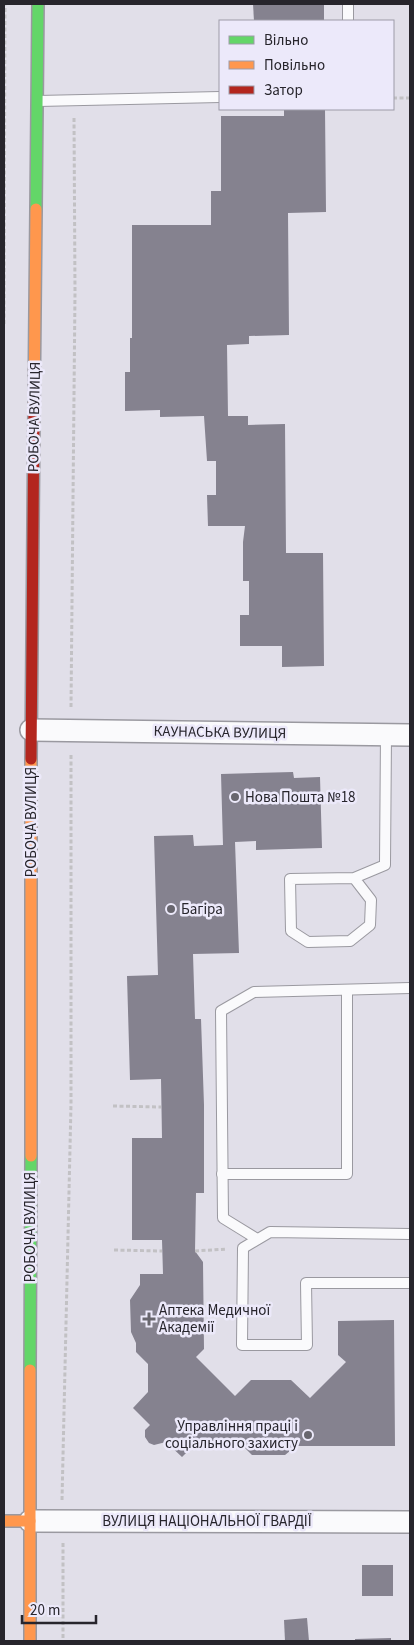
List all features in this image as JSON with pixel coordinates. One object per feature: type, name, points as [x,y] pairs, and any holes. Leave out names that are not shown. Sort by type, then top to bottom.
[{"type":"main road","name":"РОБОЧА ВУЛИЦЯ","points":[[30,1641],[31,730],[38,4]]},
{"type":"main road","name":"ВУЛИЦЯ НАЦІОНАЛЬНОЇ ГВАРДІЇ","points":[[4,1521],[30,1521]]},
{"type":"street","name":"КАУНАСЬКА ВУЛИЦЯ","points":[[31,730],[410,735]]},
{"type":"street","name":"ВУЛИЦЯ НАЦІОНАЛЬНОЇ ГВАРДІЇ","points":[[30,1521],[410,1522]]},
{"type":"lane","points":[[348,4],[348,20]]},
{"type":"lane","points":[[37,101],[219,97]]},
{"type":"lane","points":[[354,878],[371,900],[370,925],[350,941],[308,942],[291,930],[290,880],[354,878],[385,865],[386,734]]},
{"type":"lane","points":[[257,1239],[223,1218],[221,1011],[254,992],[410,988]]},
{"type":"lane","points":[[222,1174],[347,1174],[347,990]]},
{"type":"lane","points":[[410,1234],[270,1232],[243,1248],[242,1345],[307,1344],[306,1283],[410,1284]]},
{"type":"path","points":[[4,324],[5,4]]},
{"type":"path","points":[[394,98],[410,98]]},
{"type":"path","points":[[63,1641],[62,1521],[71,1104],[71,731],[75,292],[74,100]]},
{"type":"path","points":[[113,1106],[161,1107]]},
{"type":"path","points":[[195,1251],[243,1248]]},
{"type":"path","points":[[114,1250],[162,1251]]},
{"type":"building","points":[[253,4],[324,4],[324,20],[254,20]]},
{"type":"building","points":[[284,110],[325,110],[326,212],[288,213],[289,335],[249,336],[249,344],[227,345],[228,416],[248,416],[248,425],[285,424],[286,553],[323,553],[324,666],[282,667],[282,646],[240,646],[240,615],[249,615],[249,581],[243,581],[245,526],[208,526],[207,495],[216,495],[216,461],[207,461],[204,416],[160,417],[160,410],[125,411],[125,372],[130,372],[130,338],[132,338],[132,225],[211,225],[211,191],[221,191],[221,116],[284,116]]},
{"type":"building","points":[[293,772],[294,778],[320,777],[322,848],[256,850],[256,841],[235,842],[239,953],[193,954],[195,1019],[201,1019],[204,1105],[204,1193],[196,1193],[195,1251],[203,1262],[204,1349],[196,1357],[235,1396],[251,1380],[291,1380],[310,1398],[346,1362],[338,1355],[338,1321],[394,1320],[395,1446],[296,1446],[285,1455],[252,1455],[243,1446],[193,1446],[182,1457],[166,1442],[154,1445],[149,1443],[145,1437],[145,1430],[150,1425],[133,1408],[148,1392],[148,1364],[136,1352],[136,1343],[131,1332],[130,1300],[140,1285],[140,1274],[163,1274],[162,1240],[132,1240],[132,1138],[162,1138],[161,1079],[130,1080],[127,976],[158,975],[154,836],[193,835],[194,846],[223,845],[221,774]]},
{"type":"building","points":[[362,1565],[393,1565],[393,1596],[362,1596]]},
{"type":"building","points":[[307,1618],[309,1641],[285,1641],[284,1620]]},
{"type":"building","points":[[391,1638],[391,1641],[355,1641],[355,1639]]},
{"type":"traffic: fast","points":[[36,209],[38,4]]},
{"type":"traffic: fast","points":[[30,1370],[31,1156]]},
{"type":"traffic: slow","points":[[34,409],[36,209]]},
{"type":"traffic: slow","points":[[31,759],[31,1156]]},
{"type":"traffic: slow","points":[[30,1370],[30,1641]]},
{"type":"traffic: slow","points":[[4,1521],[30,1521]]},
{"type":"traffic: jam","points":[[31,759],[34,409]]},
{"type":"place","name":"Нова Пошта №18","points":[[235,797]]},
{"type":"place","name":"Багіра","points":[[171,909]]},
{"type":"place","name":"Аптека Медичної Академії","points":[[149,1319]]},
{"type":"place","name":"Управління праці і соціального захисту","points":[[308,1435]]}]
